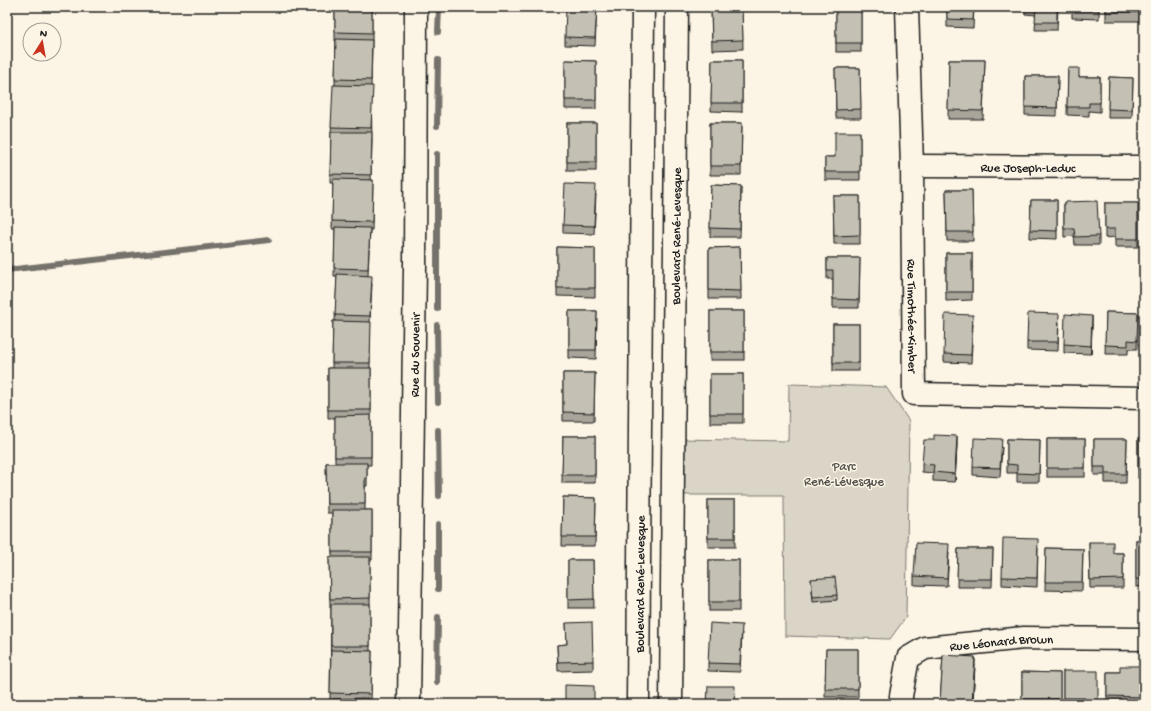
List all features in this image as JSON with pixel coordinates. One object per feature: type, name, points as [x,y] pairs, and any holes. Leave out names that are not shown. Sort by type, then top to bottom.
[{"type":"street","name":"Rue du Souvenir","points":[[409,704],[415,274],[416,7]]},
{"type":"street","name":"Boulevard René-Levesque","points":[[638,704],[643,7]]},
{"type":"street","name":"Boulevard René-Levesque","points":[[671,704],[676,7]]},
{"type":"street","name":"Rue Timothée-Kimber","points":[[907,7],[912,166],[914,394],[1144,398]]},
{"type":"street","name":"Rue Joseph-Leduc","points":[[912,166],[1144,167]]},
{"type":"street","points":[[639,464],[673,466]]},
{"type":"street","name":"Rue Léonard Brown","points":[[901,704],[901,696],[908,658],[925,648],[1024,638],[1144,639]]},
{"type":"green space","name":"Parc René-Lévesque","points":[[789,384],[886,387],[909,421],[906,617],[890,639],[785,636],[784,495],[678,495],[679,439],[788,441]]},
{"type":"building","points":[[335,7],[372,7],[372,33],[335,32]]},
{"type":"building","points":[[566,7],[597,7],[595,38],[565,37]]},
{"type":"building","points":[[711,7],[742,7],[743,40],[712,41]]},
{"type":"building","points":[[836,7],[861,7],[861,43],[836,43]]},
{"type":"building","points":[[947,7],[974,7],[973,20],[947,19]]},
{"type":"building","points":[[1036,7],[1057,7],[1057,22],[1035,22]]},
{"type":"building","points":[[1072,7],[1099,7],[1099,10],[1072,10]]},
{"type":"building","points":[[1106,7],[1140,7],[1140,12],[1106,12]]},
{"type":"building","points":[[336,39],[372,40],[371,80],[335,79]]},
{"type":"building","points":[[565,60],[596,61],[596,100],[565,100]]},
{"type":"building","points":[[712,60],[742,60],[742,103],[711,103]]},
{"type":"building","points":[[949,60],[985,60],[983,111],[948,110]]},
{"type":"building","points":[[835,68],[860,68],[861,109],[836,110]]},
{"type":"building","points":[[1068,68],[1079,68],[1079,77],[1100,77],[1100,103],[1089,103],[1089,107],[1067,107]]},
{"type":"building","points":[[1025,76],[1058,76],[1057,108],[1025,107]]},
{"type":"building","points":[[1109,77],[1133,78],[1132,110],[1108,109]]},
{"type":"building","points":[[333,85],[373,86],[371,128],[331,127]]},
{"type":"building","points":[[567,123],[596,123],[596,162],[567,162]]},
{"type":"building","points":[[710,123],[742,123],[741,166],[710,166]]},
{"type":"building","points":[[331,132],[372,132],[371,175],[330,174]]},
{"type":"building","points":[[835,132],[860,132],[860,172],[825,172],[825,157],[835,157]]},
{"type":"building","points":[[333,179],[373,180],[372,222],[332,221]]},
{"type":"building","points":[[565,184],[596,185],[594,226],[563,225]]},
{"type":"building","points":[[711,185],[741,186],[740,229],[710,228]]},
{"type":"building","points":[[946,190],[972,190],[973,232],[947,232]]},
{"type":"building","points":[[833,196],[860,196],[860,235],[834,236]]},
{"type":"building","points":[[1031,200],[1057,200],[1057,231],[1030,230]]},
{"type":"building","points":[[1097,201],[1099,236],[1075,237],[1074,228],[1064,228],[1064,202]]},
{"type":"building","points":[[1105,203],[1138,203],[1138,239],[1115,239],[1115,229],[1105,229]]},
{"type":"building","points":[[335,227],[370,228],[368,269],[334,268]]},
{"type":"building","points":[[557,247],[595,248],[595,288],[557,288]]},
{"type":"building","points":[[740,247],[741,291],[709,290],[709,248]]},
{"type":"building","points":[[946,253],[972,253],[972,292],[946,292]]},
{"type":"building","points":[[827,258],[860,258],[859,300],[833,299],[833,270],[827,270]]},
{"type":"building","points":[[337,274],[372,276],[370,316],[335,315]]},
{"type":"building","points":[[569,311],[597,311],[596,350],[569,350]]},
{"type":"building","points":[[710,311],[744,311],[744,352],[710,352]]},
{"type":"building","points":[[1106,312],[1138,313],[1137,341],[1128,340],[1128,346],[1105,345]]},
{"type":"building","points":[[1028,313],[1059,314],[1058,342],[1027,342]]},
{"type":"building","points":[[945,314],[973,315],[971,355],[944,354]]},
{"type":"building","points":[[1065,314],[1092,316],[1091,346],[1064,344]]},
{"type":"building","points":[[333,321],[371,322],[370,363],[332,363]]},
{"type":"building","points":[[833,324],[859,324],[859,363],[833,363]]},
{"type":"building","points":[[328,368],[371,368],[371,410],[328,410]]},
{"type":"building","points":[[563,373],[595,373],[594,413],[563,412]]},
{"type":"building","points":[[710,374],[743,374],[743,414],[710,414]]},
{"type":"building","points":[[371,415],[371,457],[335,457],[335,416]]},
{"type":"building","points":[[934,435],[957,436],[955,474],[933,472],[934,465],[922,464],[924,440],[934,440]]},
{"type":"building","points":[[563,436],[595,436],[595,475],[562,475]]},
{"type":"building","points":[[974,438],[1002,439],[1000,468],[973,467]]},
{"type":"building","points":[[1007,439],[1040,440],[1039,474],[1017,473],[1017,465],[1007,464]]},
{"type":"building","points":[[1047,439],[1085,439],[1085,468],[1047,468]]},
{"type":"building","points":[[1094,439],[1127,439],[1126,474],[1105,474],[1105,467],[1094,467]]},
{"type":"building","points":[[1138,439],[1144,439],[1144,469],[1138,469]]},
{"type":"building","points":[[326,463],[367,463],[367,478],[365,478],[365,504],[327,504]]},
{"type":"building","points":[[563,497],[596,498],[595,537],[562,537]]},
{"type":"building","points":[[708,500],[735,500],[735,538],[708,538]]},
{"type":"building","points":[[332,510],[372,510],[372,552],[332,552]]},
{"type":"building","points":[[1003,538],[1038,539],[1037,578],[1002,577]]},
{"type":"building","points":[[1136,540],[1144,540],[1144,579],[1136,579]]},
{"type":"building","points":[[1089,542],[1113,542],[1113,553],[1123,553],[1123,579],[1090,580]]},
{"type":"building","points":[[916,543],[949,544],[947,578],[914,576]]},
{"type":"building","points":[[1046,548],[1083,549],[1082,582],[1045,582]]},
{"type":"building","points":[[958,549],[993,549],[992,579],[957,579]]},
{"type":"building","points":[[329,557],[370,557],[370,598],[330,599]]},
{"type":"building","points":[[568,560],[593,560],[594,599],[568,600]]},
{"type":"building","points":[[709,560],[739,560],[739,602],[709,602]]},
{"type":"building","points":[[835,577],[837,595],[813,597],[811,579]]},
{"type":"building","points":[[331,604],[370,604],[370,646],[331,646]]},
{"type":"building","points":[[592,622],[593,661],[558,662],[557,645],[567,644],[566,623]]},
{"type":"building","points":[[710,623],[742,625],[740,664],[708,663]]},
{"type":"building","points":[[826,649],[858,649],[858,689],[825,689]]},
{"type":"building","points":[[331,650],[372,651],[371,694],[330,693]]},
{"type":"building","points":[[943,655],[975,657],[972,704],[940,702]]},
{"type":"building","points":[[1120,666],[1144,666],[1144,697],[1107,696],[1107,672],[1120,672]]},
{"type":"building","points":[[1063,671],[1098,671],[1098,704],[1085,704],[1085,698],[1063,698]]},
{"type":"building","points":[[1022,672],[1060,673],[1060,699],[1022,699]]},
{"type":"building","points":[[565,685],[594,686],[594,704],[565,704]]},
{"type":"building","points":[[708,686],[735,686],[734,704],[707,704]]},
{"type":"building","points":[[368,698],[368,704],[333,704],[333,699]]},
{"type":"waterway","points":[[438,32],[439,7]]},
{"type":"waterway","points":[[437,126],[438,60]]},
{"type":"waterway","points":[[437,154],[437,309]]},
{"type":"waterway","points":[[7,270],[269,240]]},
{"type":"waterway","points":[[437,325],[438,402]]},
{"type":"waterway","points":[[438,430],[439,496]]},
{"type":"waterway","points":[[438,524],[438,589]]},
{"type":"waterway","points":[[437,682],[438,617]]}]
